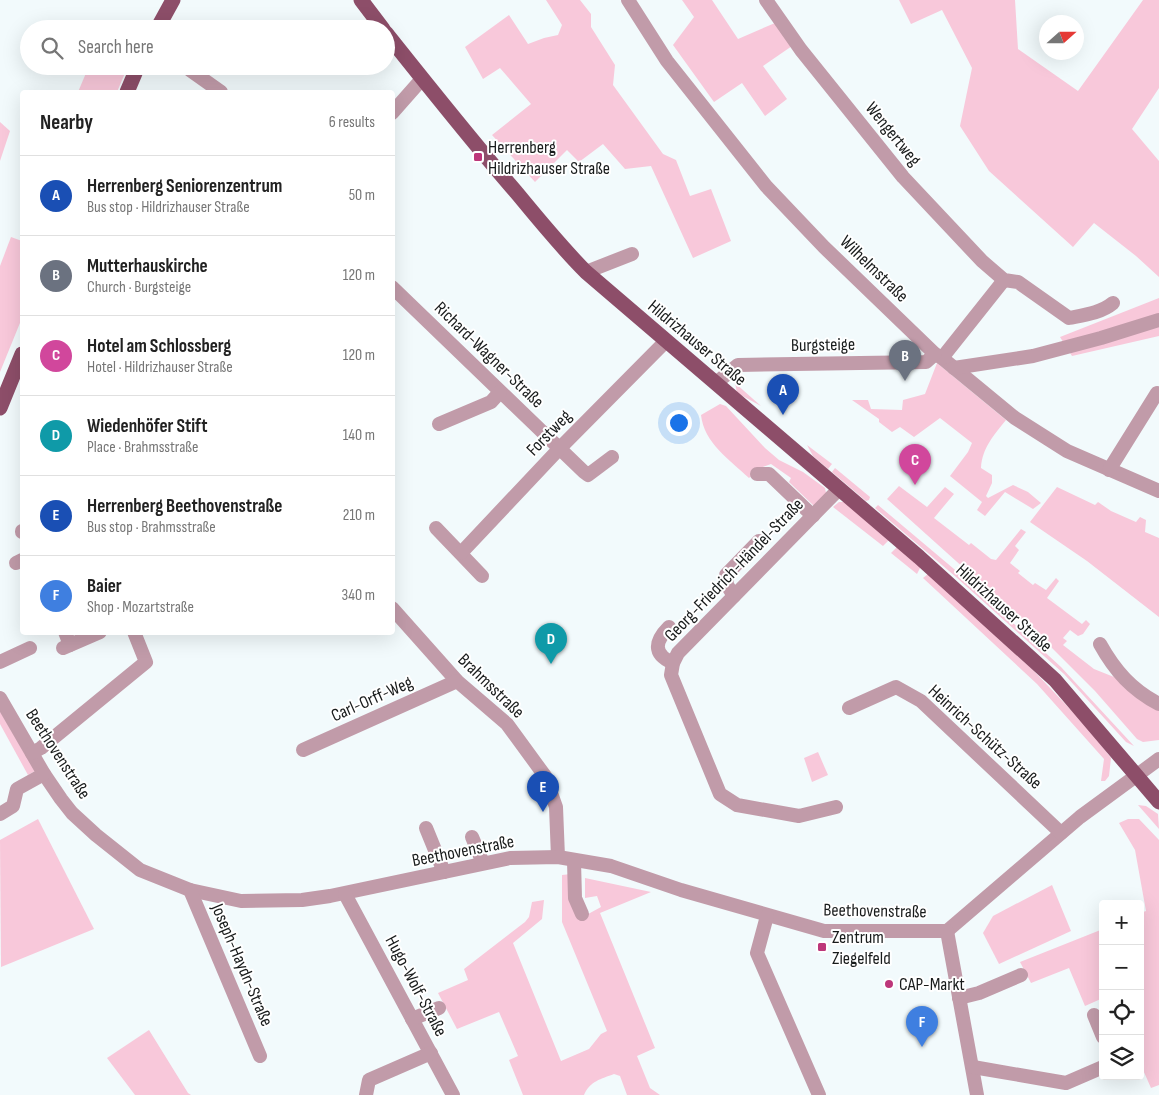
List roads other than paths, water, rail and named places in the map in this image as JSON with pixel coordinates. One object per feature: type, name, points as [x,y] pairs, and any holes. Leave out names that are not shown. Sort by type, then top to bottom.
[{"type":"main road","points":[[162,20],[173,0]]},
{"type":"main road","points":[[361,0],[376,20]]},
{"type":"main road","name":"Hildrizhauser Straße","points":[[395,45],[422,80],[566,252],[586,272],[919,557],[1055,680],[1159,802]]},
{"type":"main road","points":[[128,90],[134,75]]},
{"type":"main road","points":[[2,403],[20,359]]},
{"type":"street","name":"Wilhelmstraße","points":[[628,0],[668,61],[766,186],[824,247],[938,356],[1015,418],[1067,451],[1159,491]]},
{"type":"street","name":"Wengertweg","points":[[766,0],[801,50],[903,177],[982,261],[1004,280],[1018,282],[1069,318],[1097,312],[1113,303]]},
{"type":"street","points":[[197,75],[218,90]]},
{"type":"street","points":[[395,110],[422,80]]},
{"type":"street","points":[[586,272],[632,254]]},
{"type":"street","points":[[938,356],[1004,280]]},
{"type":"street","name":"Richard-Wagner-Straße","points":[[395,290],[588,475],[612,457]]},
{"type":"street","points":[[954,368],[1033,356],[1102,338],[1159,320]]},
{"type":"street","name":"Forstweg","points":[[461,552],[666,341]]},
{"type":"street","name":"Burgsteige","points":[[716,383],[738,365],[926,362],[938,356]]},
{"type":"street","points":[[439,424],[490,402],[500,392]]},
{"type":"street","points":[[1109,470],[1157,393]]},
{"type":"street","points":[[757,474],[769,474],[813,516]]},
{"type":"street","name":"Georg-Friedrich-Händel-Straße","points":[[836,807],[799,816],[736,805],[720,794],[671,675],[673,663],[678,653],[839,489]]},
{"type":"street","points":[[436,528],[482,576]]},
{"type":"street","points":[[734,596],[727,585],[726,575],[759,541]]},
{"type":"street","name":"Brahmsstraße","points":[[395,611],[457,681],[507,724],[545,776],[556,807],[558,857]]},
{"type":"street","points":[[669,627],[660,636],[657,643],[659,652],[665,660],[673,663]]},
{"type":"street","points":[[66,642],[90,635]]},
{"type":"street","points":[[32,753],[41,748],[146,662],[135,635]]},
{"type":"street","points":[[1100,644],[1124,679],[1149,699],[1159,704]]},
{"type":"street","points":[[0,662],[30,648]]},
{"type":"street","name":"Carl-Orff-Weg","points":[[303,750],[457,681]]},
{"type":"street","name":"Heinrich-Schütz-Straße","points":[[849,708],[896,687],[921,701],[1061,833]]},
{"type":"street","name":"Beethovenstraße","points":[[0,698],[44,774],[72,812],[96,835],[140,870],[190,890],[241,901],[302,900],[345,894],[510,858],[558,857],[611,866],[681,890],[824,931],[947,930],[1061,833],[1136,774],[1159,759]]},
{"type":"street","points":[[0,814],[13,806],[17,789],[44,774]]},
{"type":"street","points":[[426,828],[444,872]]},
{"type":"street","points":[[472,837],[484,863]]},
{"type":"street","points":[[574,861],[575,898],[582,914]]},
{"type":"street","name":"Joseph-Haydn-Straße","points":[[190,890],[260,1056]]},
{"type":"street","name":"Hugo-Wolf-Straße","points":[[345,894],[453,1095]]},
{"type":"street","points":[[768,916],[757,953],[819,1095]]},
{"type":"street","points":[[947,930],[973,1068],[973,1094]]},
{"type":"street","points":[[959,998],[979,993],[1021,974]]},
{"type":"street","points":[[412,1019],[439,1008]]},
{"type":"street","points":[[1094,1015],[1102,1035]]},
{"type":"street","points":[[366,1095],[368,1080],[431,1053]]},
{"type":"street","points":[[973,1068],[1066,1083],[1099,1069]]},
{"type":"place","name":"Herrenberg Hildrizhauser Straße","points":[[478,157]]},
{"type":"place","name":"Mutterhauskirche","points":[[905,381]]},
{"type":"place","name":"Herrenberg Seniorenzentrum","points":[[783,415]]},
{"type":"place","name":"Hotel am Schlossberg","points":[[915,485]]},
{"type":"place","name":"Wiedenhöfer Stift","points":[[551,664]]},
{"type":"place","name":"Herrenberg Beethovenstraße","points":[[543,812]]},
{"type":"place","name":"Zentrum Ziegelfeld","points":[[822,947]]},
{"type":"place","name":"CAP-Markt","points":[[889,984]]},
{"type":"place","name":"Baier","points":[[922,1047]]}]
